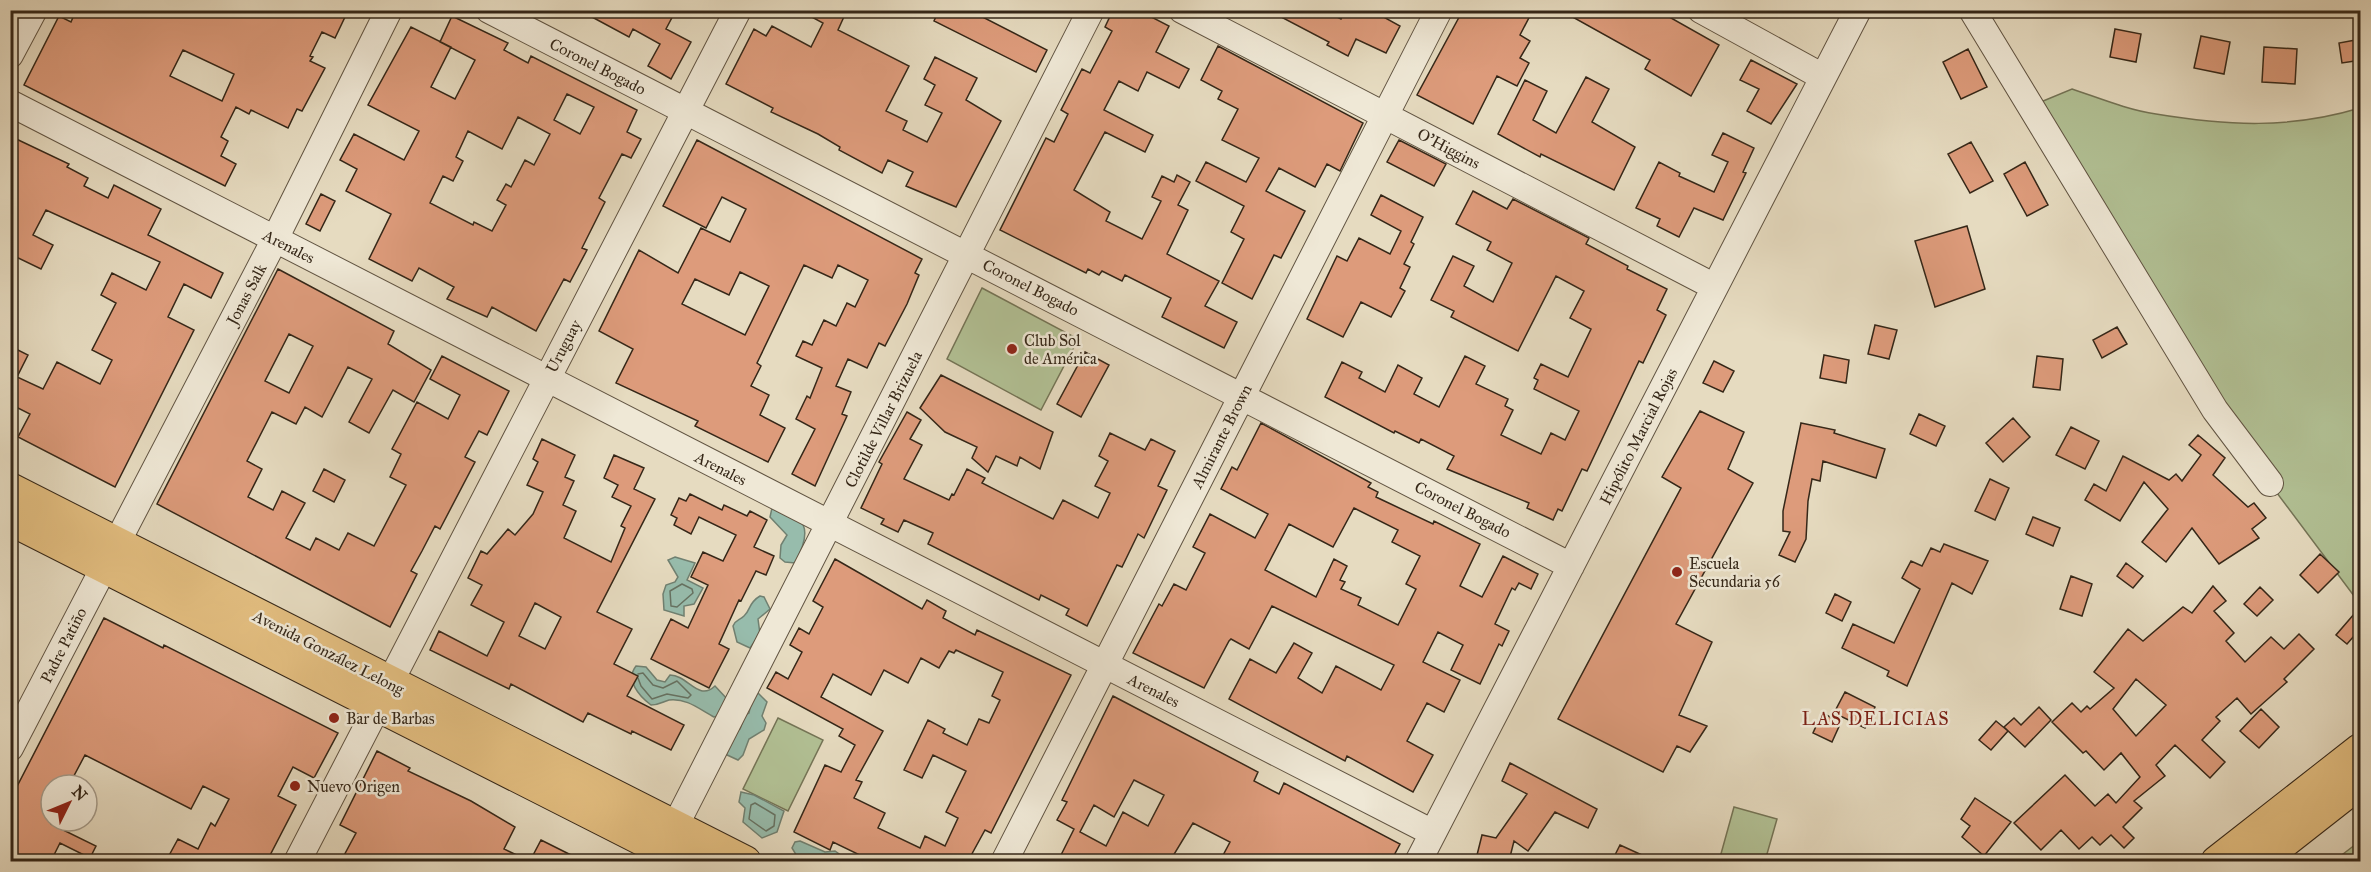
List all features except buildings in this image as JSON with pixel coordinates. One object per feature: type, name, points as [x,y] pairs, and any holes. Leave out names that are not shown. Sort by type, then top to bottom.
[{"type":"main road","name":"Avenida González Lelong","points":[[10,489],[109,554],[383,693],[670,850],[745,861]]},
{"type":"main road","name":"Avenida González Lelong","points":[[10,519],[109,554]]},
{"type":"main road","points":[[2217,861],[2361,750]]},
{"type":"main road","points":[[2258,861],[2361,783]]},
{"type":"street","points":[[10,55],[34,10]]},
{"type":"street","name":"Jonas Salk","points":[[109,554],[275,239],[389,10]]},
{"type":"street","name":"Coronel Bogado","points":[[489,10],[1571,566]]},
{"type":"street","name":"Uruguay","points":[[297,861],[738,10]]},
{"type":"street","name":"Clotilde Villar Brizuela","points":[[670,850],[829,524],[1091,10]]},
{"type":"street","name":"O'Higgins","points":[[1182,10],[1715,287]]},
{"type":"street","name":"Almirante Brown","points":[[1004,861],[1439,10]]},
{"type":"street","points":[[1701,10],[1823,77]]},
{"type":"street","name":"Hipólito Marcial Rojas","points":[[1418,861],[1858,10]]},
{"type":"street","points":[[1972,10],[2215,410],[2270,483]]},
{"type":"street","name":"Arenales","points":[[10,103],[1432,833]]},
{"type":"street","name":"Padre Patiño","points":[[10,748],[109,554]]},
{"type":"shaded area","points":[[2072,89],[2145,112],[2234,123],[2284,122],[2334,115],[2360,108],[2360,604],[2215,410],[2031,106]]},
{"type":"shaded area","name":"Club Sol de América","points":[[982,288],[1078,339],[1041,410],[947,359]]},
{"type":"shaded area","points":[[778,718],[823,740],[788,811],[743,789]]},
{"type":"shaded area","points":[[1734,807],[1777,819],[1765,861],[1719,861]]},
{"type":"shaded area","points":[[2360,841],[2360,861],[2334,861]]},
{"type":"water","points":[[772,508],[793,515],[803,524],[804,541],[795,563],[785,562],[780,558],[781,545],[787,535],[770,517]]},
{"type":"water","points":[[675,557],[695,563],[687,580],[703,588],[694,604],[684,606],[684,616],[664,610],[663,594],[666,585],[675,582],[678,577],[668,560]]},
{"type":"water","points":[[760,596],[764,597],[770,609],[758,619],[760,634],[750,648],[737,642],[733,626],[746,614],[753,601]]},
{"type":"water","points":[[636,666],[646,667],[657,680],[665,682],[670,675],[682,679],[698,690],[709,690],[715,686],[728,700],[722,715],[714,717],[693,705],[675,700],[651,705],[638,692],[633,682],[633,671]]},
{"type":"water","points":[[754,689],[767,702],[762,716],[766,723],[764,730],[749,739],[743,755],[738,760],[725,754],[731,735],[740,729],[745,715],[749,713]]},
{"type":"water","points":[[741,792],[754,795],[784,811],[777,832],[762,838],[743,822],[745,808],[739,802]]},
{"type":"water","points":[[800,841],[825,852],[835,851],[849,861],[813,861],[798,858],[792,848],[795,842]]},
{"type":"place","name":"Club Sol de América","points":[[1012,349]]},
{"type":"place","name":"Escuela Secundaria 56","points":[[1677,572]]},
{"type":"place","name":"Bar de Barbas","points":[[334,718]]},
{"type":"place","name":"Nuevo Origen","points":[[295,786]]},
{"type":"district","name":"LAS DELICIAS","points":[[1876,719]]}]
